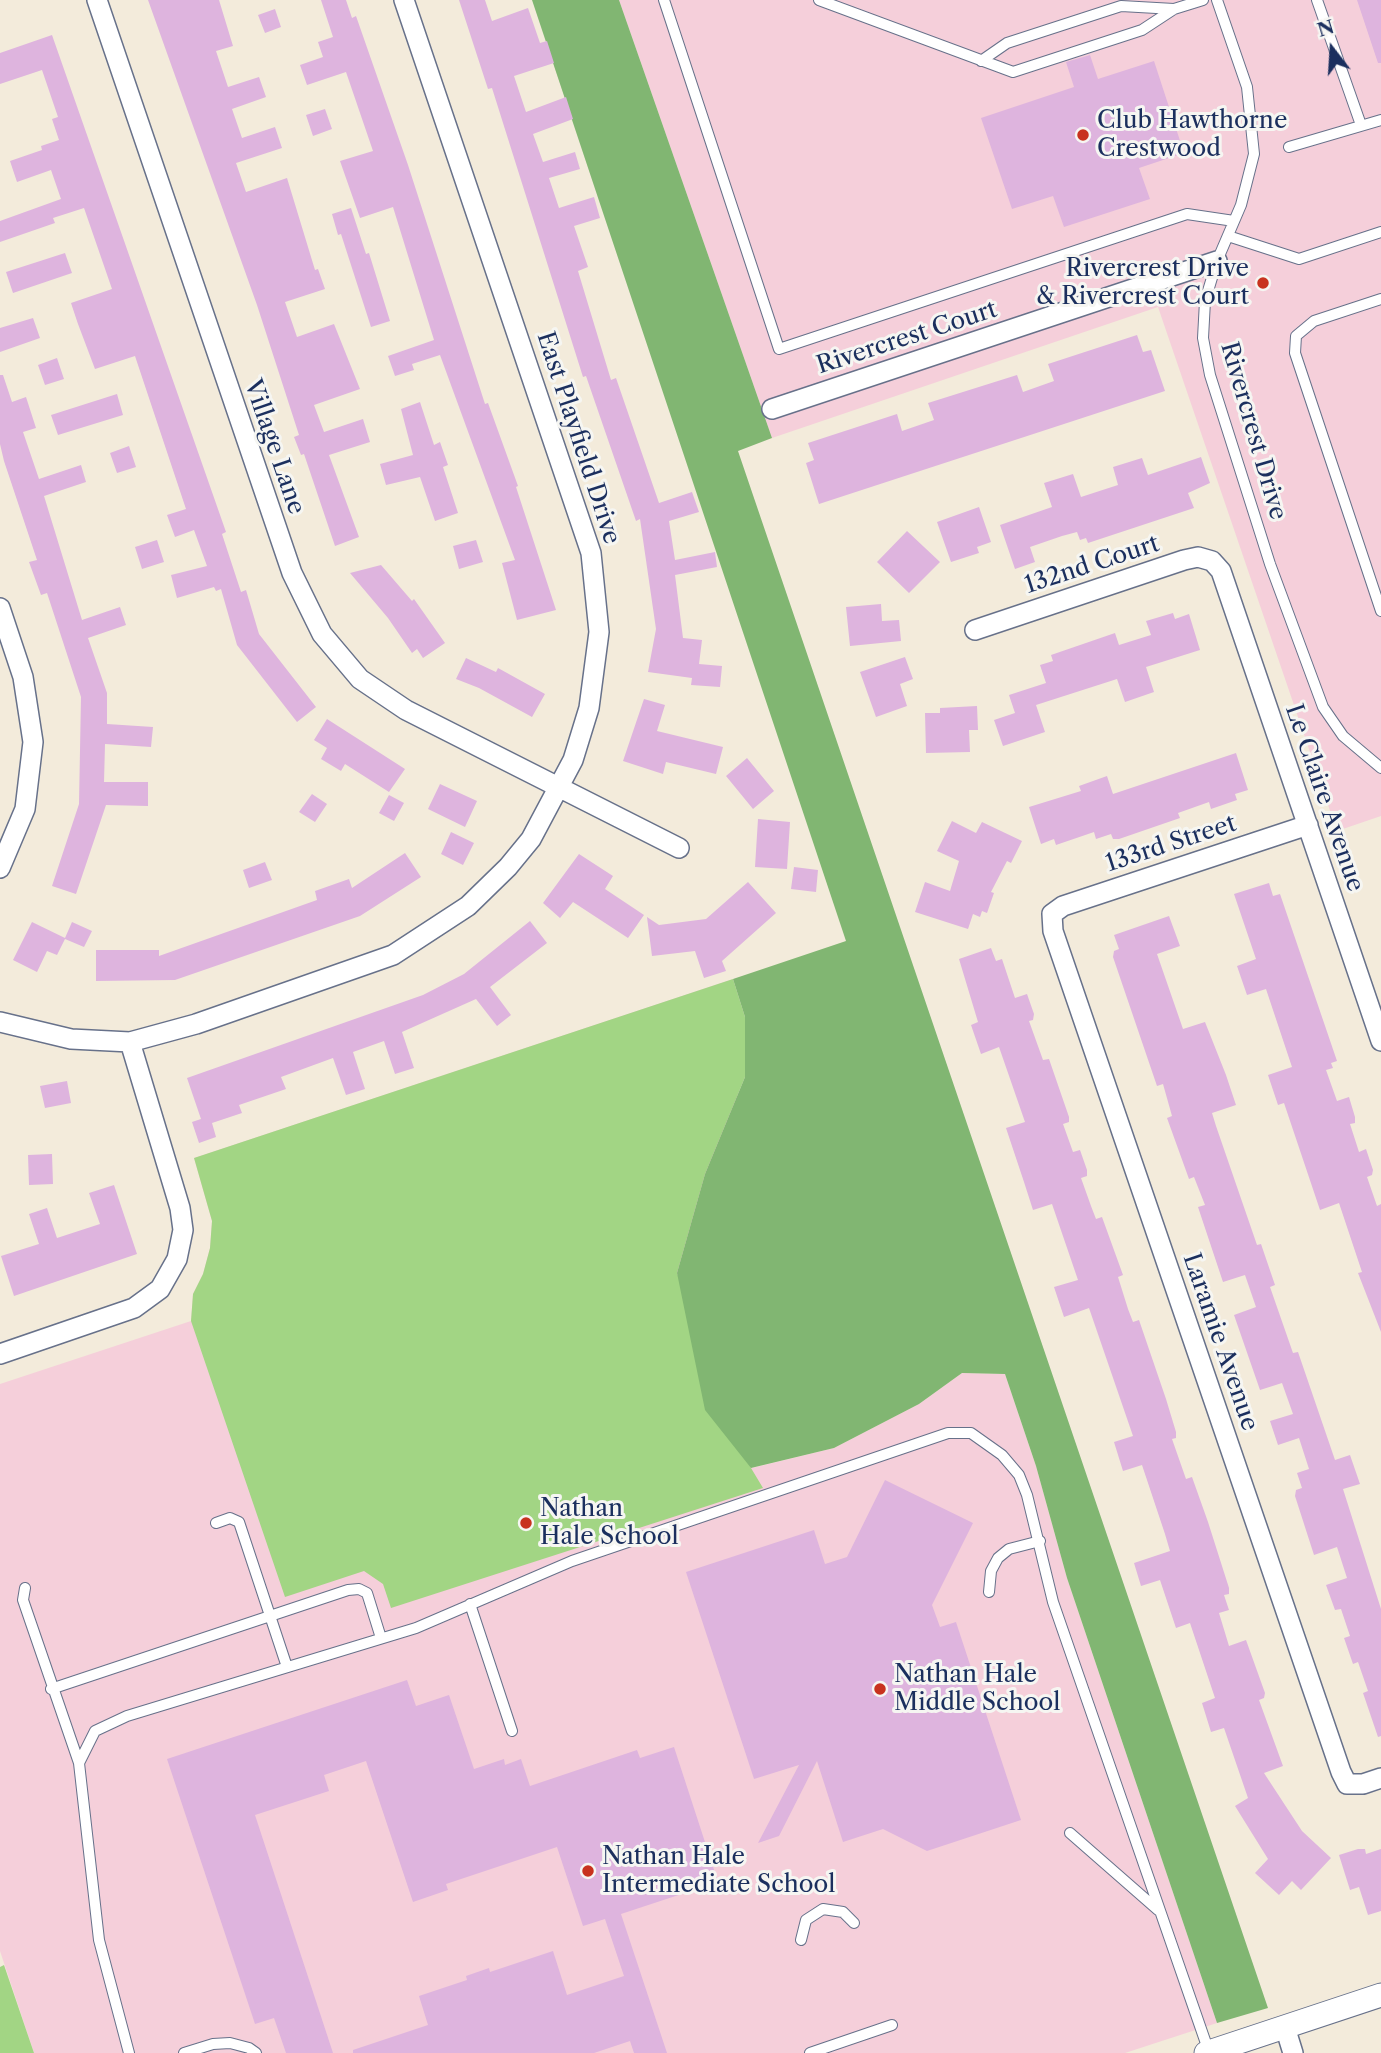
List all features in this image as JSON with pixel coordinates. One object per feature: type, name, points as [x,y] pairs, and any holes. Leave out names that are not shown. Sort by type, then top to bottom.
[{"type":"street","name":"Village Lane","points":[[97,0],[292,573],[322,634],[360,679],[406,710],[678,848]]},
{"type":"street","name":"East Playfield Drive","points":[[0,1022],[71,1039],[130,1042],[196,1024],[393,955],[468,906],[531,839],[560,788],[583,732],[596,670],[599,632],[590,553],[404,0]]},
{"type":"street","name":"Rivercrest Court","points":[[772,409],[1217,261]]},
{"type":"street","name":"132nd Court","points":[[975,630],[1184,560],[1198,558],[1212,561],[1221,571]]},
{"type":"street","name":"Le Claire Avenue","points":[[1221,571],[1381,1041]]},
{"type":"street","points":[[0,608],[23,677],[33,742],[25,809],[0,868]]},
{"type":"street","name":"133rd Street","points":[[1052,914],[1063,906],[1308,825]]},
{"type":"street","name":"Laramie Avenue","points":[[1052,914],[1053,931],[1341,1772],[1347,1784],[1363,1784],[1381,1777]]},
{"type":"street","points":[[0,1354],[134,1308],[169,1279],[177,1259],[182,1219],[130,1042]]},
{"type":"street","points":[[1207,2052],[1258,2045],[1285,2027],[1381,1995]]},
{"type":"street","points":[[1285,2027],[1293,2053]]},
{"type":"lane","points":[[664,0],[779,349],[1187,214],[1234,221]]},
{"type":"lane","points":[[820,0],[1013,72],[1142,30],[1174,9],[1203,0]]},
{"type":"lane","name":"Rivercrest Drive","points":[[1217,0],[1247,87],[1254,154],[1234,221],[1217,261],[1205,301],[1206,351],[1210,375],[1270,564],[1323,707],[1343,736],[1381,768]]},
{"type":"lane","points":[[1317,0],[1361,125]]},
{"type":"lane","points":[[981,61],[1007,43],[1121,6],[1174,9]]},
{"type":"lane","points":[[1289,147],[1381,120]]},
{"type":"lane","points":[[1228,236],[1299,259],[1381,232]]},
{"type":"lane","points":[[1381,299],[1314,321],[1296,336],[1295,353],[1381,611]]},
{"type":"lane","points":[[79,1763],[94,1731],[127,1716],[381,1638],[572,1561],[948,1433],[971,1433],[1002,1455],[1019,1475],[1040,1541],[1053,1602],[1207,2052]]},
{"type":"lane","points":[[216,1523],[230,1518],[239,1522],[287,1667]]},
{"type":"lane","points":[[989,1592],[991,1571],[998,1558],[1009,1549],[1040,1541]]},
{"type":"lane","points":[[25,1588],[23,1600],[51,1689],[79,1763],[99,1940],[129,2053]]},
{"type":"lane","points":[[51,1689],[348,1590],[359,1589],[367,1593],[381,1638]]},
{"type":"lane","points":[[470,1604],[512,1731]]},
{"type":"lane","points":[[1070,1833],[1158,1910]]},
{"type":"lane","points":[[801,1940],[806,1920],[823,1909],[843,1912],[854,1923]]},
{"type":"lane","points":[[810,2053],[892,2025]]},
{"type":"lane","points":[[184,2053],[230,2043],[249,2048],[256,2053]]},
{"type":"shaded area","points":[[619,0],[1381,0],[1381,816],[1337,831],[1158,307],[772,438]]},
{"type":"shaded area","name":"Nathan Hale School","points":[[733,979],[752,1468],[834,1448],[919,1404],[962,1373],[1005,1374],[1036,1466],[1067,1578],[1217,2023],[1125,2053],[34,2053],[0,1951],[0,1384],[191,1321],[193,1294],[203,1274],[210,1248],[212,1221],[194,1158]]},
{"type":"green space","points":[[532,0],[619,0],[772,438],[738,451],[1268,2008],[1217,2023],[1067,1578],[1036,1466],[1005,1374],[962,1373],[919,1404],[834,1448],[751,1468],[705,1410],[677,1273],[705,1174],[745,1077],[745,1017],[733,979],[846,941]]},
{"type":"green space","points":[[733,979],[745,1017],[745,1077],[705,1174],[677,1273],[751,1468],[763,1488],[391,1608],[383,1584],[364,1571],[285,1597],[191,1321],[193,1294],[203,1274],[210,1248],[212,1221],[194,1158]]},
{"type":"green space","points":[[4,1965],[34,2053],[0,2053],[0,1967]]},
{"type":"building","points":[[148,0],[219,0],[233,46],[216,51],[228,87],[259,77],[266,97],[232,109],[242,138],[275,127],[282,148],[236,163],[246,192],[287,178],[315,270],[318,269],[325,289],[285,302],[297,337],[334,324],[360,389],[314,405],[324,432],[363,419],[370,442],[329,455],[359,537],[335,546],[304,454],[301,455],[294,437],[299,435],[257,305]]},
{"type":"building","points":[[321,0],[346,0],[352,18],[356,16],[408,165],[485,404],[488,403],[518,486],[516,487],[556,610],[517,620],[502,563],[515,560],[440,355],[412,364],[414,370],[395,376],[388,356],[434,340],[393,207],[360,218],[340,161],[373,151],[346,72],[307,85],[300,65],[323,57],[318,42],[333,37]]},
{"type":"building","points":[[459,0],[485,0],[492,21],[528,8],[540,43],[547,41],[554,63],[514,76],[526,112],[566,97],[573,119],[533,134],[543,162],[575,152],[580,169],[549,178],[559,208],[594,197],[600,218],[574,226],[588,267],[578,271],[611,380],[616,378],[659,503],[692,492],[699,512],[669,521],[675,560],[715,552],[717,567],[675,575],[683,638],[702,640],[699,664],[722,666],[720,687],[691,685],[692,678],[648,672],[656,629],[640,519],[636,521],[586,376],[583,377],[492,88],[488,89]]},
{"type":"building","points":[[1357,0],[1381,0],[1381,63],[1378,63]]},
{"type":"building","points":[[275,9],[281,27],[265,33],[258,15]]},
{"type":"building","points":[[52,35],[226,532],[222,534],[241,592],[246,590],[259,634],[316,707],[297,722],[237,645],[221,589],[216,591],[214,587],[177,598],[171,575],[207,566],[194,530],[175,537],[167,515],[186,509],[135,356],[95,369],[78,324],[71,303],[112,289],[84,208],[53,218],[55,223],[0,242],[0,221],[61,199],[51,170],[17,182],[10,161],[42,150],[41,146],[59,140],[52,119],[58,117],[42,70],[0,84],[0,53]]},
{"type":"building","name":"Club Hawthorne Crestwood","points":[[1090,55],[1098,79],[1154,61],[1184,153],[1139,168],[1150,199],[1064,227],[1053,196],[1012,209],[981,118],[1074,87],[1066,62]]},
{"type":"building","points":[[325,109],[332,129],[313,136],[306,115]]},
{"type":"building","points":[[351,208],[366,254],[369,253],[390,321],[371,327],[332,214]]},
{"type":"building","points":[[65,253],[72,273],[13,293],[6,272]]},
{"type":"building","points":[[33,318],[40,338],[0,352],[0,328]]},
{"type":"building","points":[[1137,335],[1143,352],[1151,350],[1165,391],[819,504],[806,463],[814,460],[808,443],[897,414],[902,431],[934,420],[928,403],[1017,375],[1023,392],[1054,381],[1048,364]]},
{"type":"building","points":[[57,358],[64,379],[45,385],[38,365]]},
{"type":"building","points":[[0,375],[3,375],[12,402],[26,397],[36,428],[23,432],[39,479],[81,465],[86,482],[44,496],[82,620],[120,607],[126,625],[88,638],[107,693],[107,724],[153,727],[151,747],[105,744],[104,782],[148,782],[148,806],[106,805],[76,894],[52,886],[79,804],[81,697],[47,593],[41,595],[29,562],[37,560],[0,444]]},
{"type":"building","points":[[117,394],[123,415],[58,435],[51,415]]},
{"type":"building","points":[[420,402],[434,445],[440,442],[448,465],[443,467],[458,513],[435,521],[420,477],[386,485],[380,464],[413,455],[401,409]]},
{"type":"building","points":[[129,446],[136,467],[117,473],[110,453]]},
{"type":"building","points":[[1201,457],[1210,483],[1188,493],[1194,508],[1088,543],[1086,538],[1080,540],[1077,532],[1062,536],[1030,547],[1035,562],[1015,569],[1000,525],[1052,507],[1044,483],[1073,474],[1081,497],[1118,485],[1113,467],[1142,458],[1148,475]]},
{"type":"building","points":[[979,507],[991,542],[977,547],[979,553],[951,562],[937,522]]},
{"type":"building","points":[[907,531],[940,562],[909,593],[877,562]]},
{"type":"building","points":[[157,540],[164,562],[142,569],[135,547]]},
{"type":"building","points":[[476,540],[483,562],[459,569],[453,546]]},
{"type":"building","points":[[381,565],[412,601],[414,599],[445,643],[423,658],[417,649],[412,653],[388,618],[350,573]]},
{"type":"building","points":[[881,604],[882,621],[899,620],[901,641],[850,646],[846,607]]},
{"type":"building","points":[[1173,613],[1175,619],[1189,614],[1200,650],[1146,667],[1154,692],[1125,702],[1117,679],[1036,705],[1045,732],[1003,746],[994,720],[1015,713],[1009,695],[1046,683],[1040,665],[1053,661],[1051,655],[1115,633],[1119,645],[1151,635],[1146,621]]},
{"type":"building","points":[[905,657],[913,679],[900,684],[907,706],[876,717],[860,672]]},
{"type":"building","points":[[466,658],[496,672],[498,668],[545,694],[532,717],[479,688],[456,679]]},
{"type":"building","points":[[644,699],[665,705],[657,731],[723,747],[716,774],[666,762],[663,774],[623,761]]},
{"type":"building","points":[[977,706],[978,730],[969,730],[970,752],[926,753],[925,713],[940,713],[940,708]]},
{"type":"building","points":[[327,719],[405,769],[389,792],[345,764],[341,771],[321,759],[327,748],[314,740]]},
{"type":"building","points":[[1236,753],[1248,790],[1235,794],[1237,800],[1211,809],[1209,802],[1178,813],[1180,818],[1119,839],[1113,839],[1111,834],[1096,839],[1094,832],[1056,845],[1054,839],[1041,844],[1029,807],[1081,791],[1079,786],[1107,776],[1113,794]]},
{"type":"building","points":[[747,758],[774,791],[753,809],[726,776]]},
{"type":"building","points":[[440,784],[477,801],[465,827],[428,809]]},
{"type":"building","points":[[312,794],[327,804],[315,822],[299,812]]},
{"type":"building","points":[[389,795],[404,803],[394,821],[379,813]]},
{"type":"building","points":[[758,819],[790,822],[787,869],[755,867]]},
{"type":"building","points":[[952,821],[976,833],[982,822],[1022,841],[1011,863],[1007,861],[991,892],[994,893],[987,913],[982,911],[980,917],[973,914],[968,929],[915,912],[925,882],[950,891],[959,861],[937,851]]},
{"type":"building","points":[[451,832],[474,843],[463,865],[441,854]]},
{"type":"building","points":[[405,853],[421,877],[360,916],[175,980],[96,981],[96,950],[159,950],[159,956],[317,900],[315,891],[349,879],[352,888]]},
{"type":"building","points":[[579,854],[613,876],[605,889],[644,915],[628,938],[573,902],[560,918],[543,903]]},
{"type":"building","points":[[265,862],[272,880],[249,888],[243,870]]},
{"type":"building","points":[[794,867],[818,870],[816,892],[791,889]]},
{"type":"building","points":[[748,882],[776,913],[722,961],[726,971],[704,978],[695,951],[652,956],[647,917],[659,925],[706,919]]},
{"type":"building","points":[[1269,883],[1273,896],[1280,894],[1337,1061],[1331,1063],[1333,1068],[1326,1070],[1337,1101],[1349,1097],[1355,1117],[1355,1123],[1350,1124],[1359,1152],[1366,1149],[1373,1170],[1372,1175],[1367,1177],[1377,1206],[1381,1204],[1381,1332],[1358,1273],[1362,1272],[1339,1203],[1320,1210],[1284,1103],[1278,1105],[1268,1075],[1292,1067],[1266,989],[1247,995],[1237,966],[1256,959],[1234,894]]},
{"type":"building","points":[[1169,916],[1180,946],[1157,954],[1183,1029],[1205,1022],[1226,1075],[1236,1105],[1212,1113],[1216,1126],[1257,1245],[1261,1244],[1275,1285],[1270,1287],[1293,1353],[1298,1352],[1335,1460],[1350,1455],[1360,1484],[1343,1489],[1381,1609],[1381,1736],[1378,1737],[1363,1693],[1368,1691],[1358,1662],[1353,1664],[1344,1638],[1350,1636],[1341,1609],[1335,1610],[1326,1585],[1347,1578],[1337,1547],[1314,1555],[1295,1496],[1296,1490],[1302,1488],[1297,1473],[1309,1469],[1299,1438],[1278,1445],[1270,1421],[1293,1414],[1282,1383],[1260,1390],[1234,1315],[1256,1307],[1245,1275],[1223,1282],[1198,1207],[1205,1205],[1194,1177],[1189,1179],[1167,1118],[1172,1116],[1163,1084],[1157,1086],[1113,957],[1114,951],[1119,949],[1114,935]]},
{"type":"building","points":[[530,921],[547,943],[490,987],[511,1015],[497,1026],[476,999],[402,1032],[414,1068],[395,1074],[384,1041],[353,1052],[365,1089],[346,1095],[333,1058],[281,1077],[286,1089],[239,1105],[242,1113],[212,1123],[216,1137],[199,1143],[192,1122],[201,1119],[187,1078],[423,995],[464,974]]},
{"type":"building","points":[[32,922],[65,938],[72,922],[92,931],[84,947],[65,939],[57,955],[47,951],[37,972],[13,960]]},
{"type":"building","points":[[991,948],[996,961],[1002,959],[1015,998],[1027,994],[1034,1014],[1033,1020],[1029,1021],[1043,1060],[1049,1059],[1069,1117],[1069,1122],[1063,1124],[1073,1152],[1080,1150],[1087,1170],[1087,1176],[1081,1178],[1096,1219],[1102,1217],[1123,1275],[1118,1277],[1128,1309],[1133,1322],[1139,1320],[1176,1432],[1176,1438],[1172,1439],[1186,1479],[1192,1477],[1229,1588],[1229,1594],[1224,1595],[1229,1610],[1219,1613],[1229,1646],[1246,1640],[1265,1693],[1264,1698],[1259,1700],[1283,1766],[1264,1773],[1302,1831],[1331,1858],[1301,1890],[1292,1881],[1279,1895],[1255,1873],[1268,1859],[1235,1806],[1248,1798],[1224,1728],[1211,1732],[1202,1703],[1215,1698],[1190,1623],[1176,1628],[1160,1580],[1141,1586],[1134,1563],[1170,1551],[1165,1534],[1142,1465],[1123,1471],[1114,1442],[1133,1436],[1089,1308],[1064,1317],[1054,1287],[1078,1280],[1052,1204],[1033,1210],[1006,1128],[1025,1122],[999,1047],[981,1054],[971,1025],[978,1022],[959,959]]},
{"type":"building","points":[[67,1081],[71,1103],[45,1108],[40,1086]]},
{"type":"building","points":[[52,1154],[53,1184],[29,1185],[28,1155]]},
{"type":"building","points":[[114,1185],[137,1254],[14,1296],[1,1256],[39,1244],[29,1214],[47,1208],[57,1238],[100,1224],[89,1193]]},
{"type":"building","points":[[885,1480],[973,1523],[932,1605],[940,1627],[956,1622],[1021,1820],[927,1851],[883,1829],[843,1842],[817,1761],[779,1836],[758,1843],[799,1765],[754,1779],[686,1572],[814,1530],[825,1564],[847,1557]]},
{"type":"building","points":[[407,1680],[416,1706],[449,1695],[474,1769],[504,1759],[505,1765],[521,1759],[530,1786],[637,1750],[640,1758],[674,1747],[718,1882],[621,1914],[667,2053],[634,2053],[630,2041],[594,2053],[353,2053],[353,2050],[428,2025],[419,1996],[467,1980],[466,1976],[489,1968],[490,1972],[553,1951],[567,1995],[624,1976],[605,1919],[583,1926],[557,1847],[446,1884],[448,1890],[413,1902],[366,1761],[324,1775],[329,1791],[255,1815],[333,2053],[286,2053],[274,2018],[255,2024],[167,1759]]},
{"type":"building","points":[[1365,1849],[1366,1854],[1381,1849],[1381,1911],[1368,1915],[1359,1887],[1350,1890],[1339,1855]]},
{"type":"place","name":"Club Hawthorne Crestwood","points":[[1083,135]]},
{"type":"place","name":"Rivercrest Drive & Rivercrest Court","points":[[1263,283]]},
{"type":"place","name":"Nathan Hale School","points":[[526,1523]]},
{"type":"place","name":"Nathan Hale Middle School","points":[[880,1689]]},
{"type":"place","name":"Nathan Hale Intermediate School","points":[[588,1871]]}]
